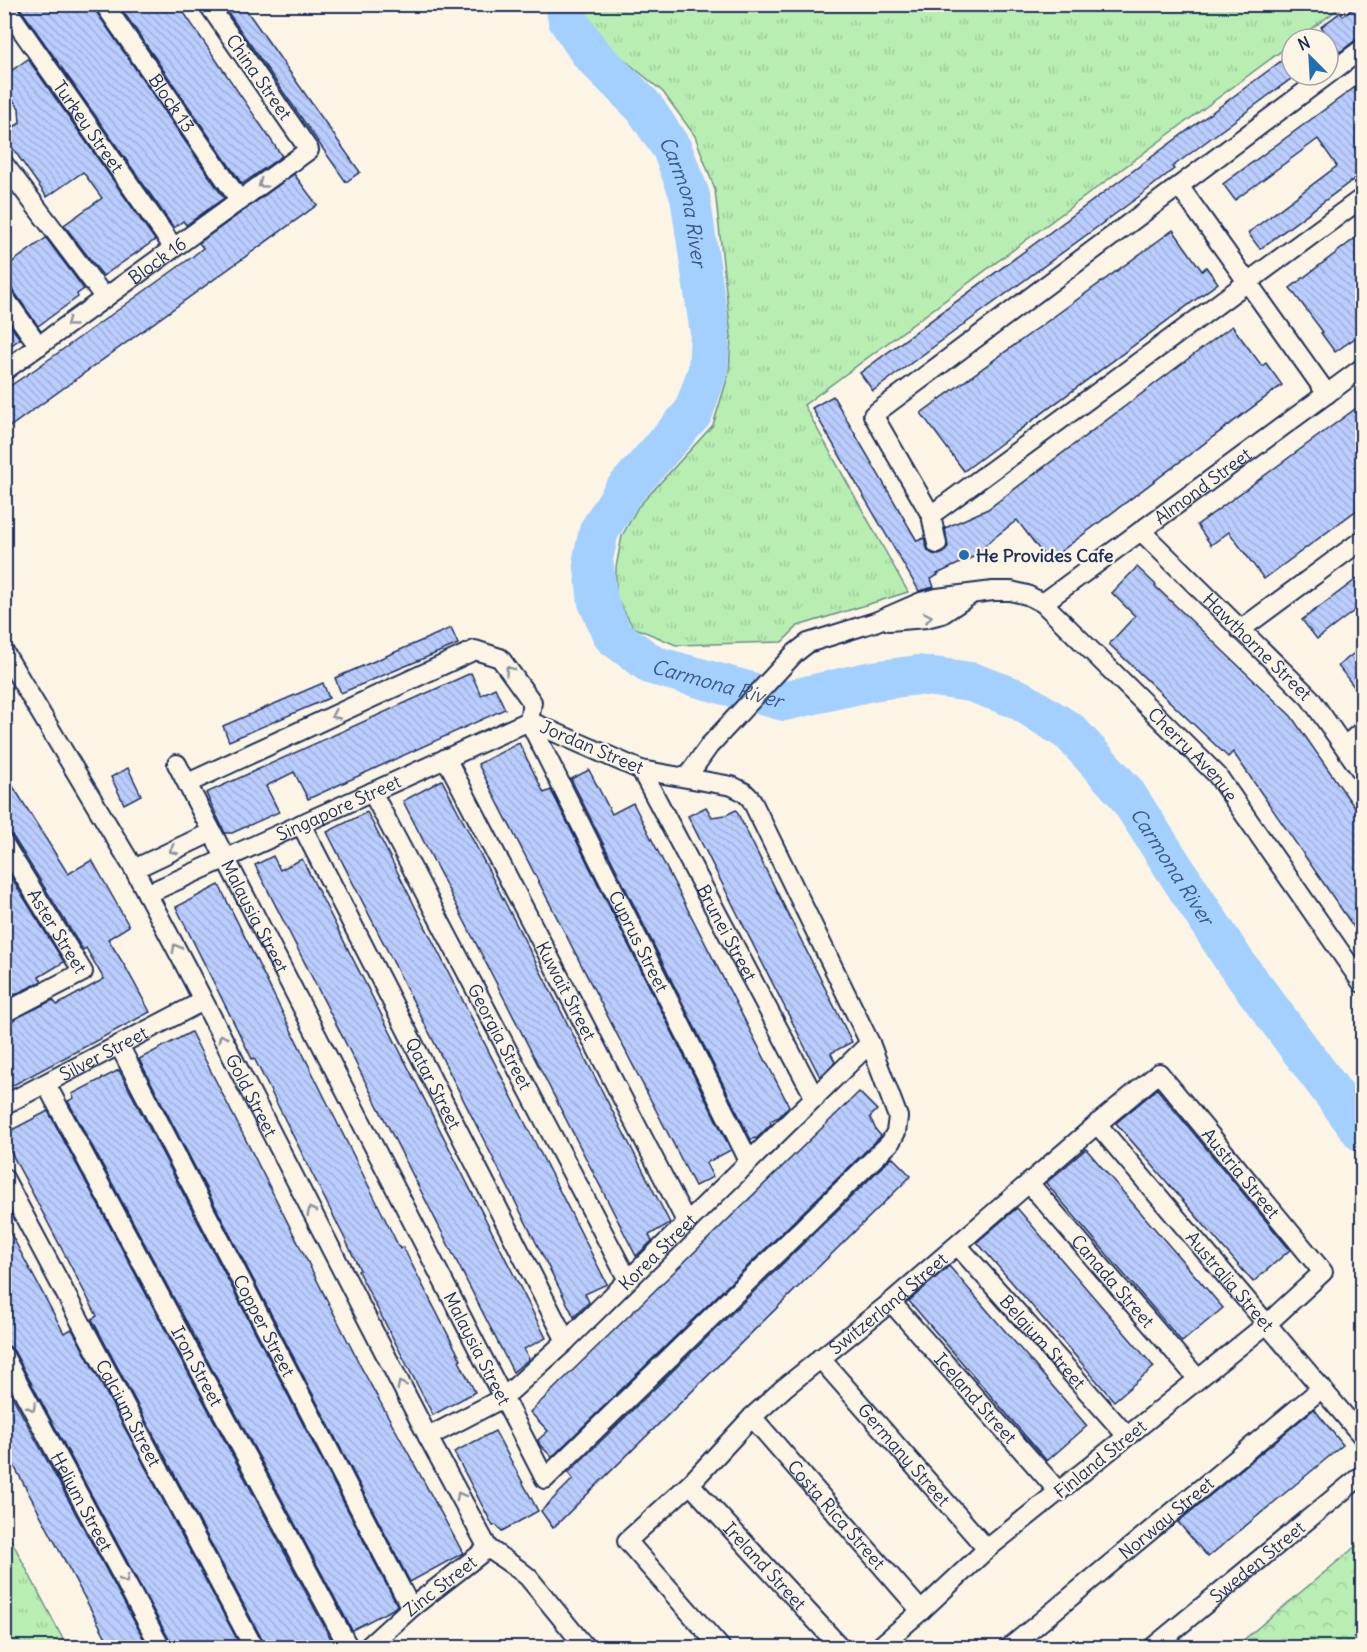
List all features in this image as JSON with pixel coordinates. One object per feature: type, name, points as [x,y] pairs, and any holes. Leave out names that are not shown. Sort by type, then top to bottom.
[{"type":"street","name":"Block 13","points":[[104,4],[240,201]]},
{"type":"street","name":"China Street","points":[[208,4],[309,150]]},
{"type":"street","name":"Turkey Street","points":[[4,5],[174,248]]},
{"type":"street","points":[[937,544],[931,515],[873,415],[1362,49]]},
{"type":"street","name":"Block 16","points":[[4,371],[309,150]]},
{"type":"street","points":[[4,164],[105,298]]},
{"type":"street","points":[[1179,186],[1327,394]]},
{"type":"street","points":[[931,515],[1362,198]]},
{"type":"street","points":[[4,297],[39,346]]},
{"type":"street","name":"Almond Street","points":[[1042,603],[1362,368]]},
{"type":"street","name":"Hawthorne Street","points":[[1141,531],[1310,698],[1362,772]]},
{"type":"street","points":[[1240,630],[1362,540]]},
{"type":"street","name":"Cherry Avenue","points":[[687,777],[710,746],[794,654],[808,642],[875,622],[921,602],[937,598],[993,591],[1011,591],[1027,595],[1042,603],[1217,775],[1362,983]]},
{"type":"street","name":"Jordan Street","points":[[188,783],[475,650],[500,658],[532,702],[529,721],[641,770],[732,786],[744,792],[751,799],[870,1043],[898,1117]]},
{"type":"street","name":"Gold Street","points":[[4,651],[134,869],[428,1437],[488,1548]]},
{"type":"street","name":"Singapore Street","points":[[147,894],[529,721]]},
{"type":"street","name":"Cyprus Street","points":[[529,721],[749,1161]]},
{"type":"street","points":[[1345,746],[1362,731]]},
{"type":"street","name":"Kuwait Street","points":[[446,758],[687,1223]]},
{"type":"street","name":"Malaysia Street","points":[[177,764],[545,1479],[890,1143],[897,1132],[898,1117]]},
{"type":"street","name":"Brunei Street","points":[[641,770],[815,1098]]},
{"type":"street","name":"Georgia Street","points":[[372,792],[628,1280]]},
{"type":"street","name":"Qatar Street","points":[[301,824],[566,1341]]},
{"type":"street","points":[[134,869],[212,832]]},
{"type":"street","name":"Aster Street","points":[[4,844],[83,972],[8,1005]]},
{"type":"street","name":"Silver Street","points":[[4,1105],[203,1000]]},
{"type":"street","name":"Korea Street","points":[[428,1437],[503,1398],[566,1341],[870,1043]]},
{"type":"street","name":"Copper Street","points":[[118,1045],[411,1608]]},
{"type":"street","name":"Switzerland Street","points":[[722,1647],[627,1541],[690,1484],[752,1417],[783,1388],[958,1246],[1160,1072]]},
{"type":"street","name":"Austria Street","points":[[1160,1072],[1323,1272]]},
{"type":"street","name":"Iron Street","points":[[46,1084],[349,1647]]},
{"type":"street","name":"Australia Street","points":[[1097,1124],[1362,1436]]},
{"type":"street","name":"Calcium Street","points":[[4,1178],[254,1647]]},
{"type":"street","name":"Canada Street","points":[[1029,1183],[1198,1379]]},
{"type":"street","name":"Belgium Street","points":[[958,1246],[1127,1437]]},
{"type":"street","name":"Finland Street","points":[[878,1647],[921,1611],[987,1549],[1268,1323],[1323,1272]]},
{"type":"street","name":"Iceland Street","points":[[891,1302],[1059,1492]]},
{"type":"street","name":"Helium Street","points":[[4,1356],[161,1647]]},
{"type":"street","name":"Germany Street","points":[[820,1358],[987,1549]]},
{"type":"street","name":"Norway Street","points":[[1009,1647],[1322,1388]]},
{"type":"street","name":"Costa Rica Street","points":[[752,1417],[921,1611]]},
{"type":"street","name":"Sweden Street","points":[[1152,1647],[1362,1475]]},
{"type":"street","name":"Ireland Street","points":[[690,1484],[841,1647]]},
{"type":"street","points":[[488,1548],[528,1577],[586,1647]]},
{"type":"street","name":"Zinc Street","points":[[367,1647],[411,1608],[488,1548]]},
{"type":"green space","points":[[582,4],[1344,5],[1314,27],[1280,27],[1280,52],[804,405],[908,592],[798,626],[782,642],[676,645],[633,627],[616,597],[616,567],[622,536],[638,507],[713,425],[729,373],[731,336],[715,190],[695,136],[663,92],[603,42],[586,15]]},
{"type":"green space","points":[[5,1528],[67,1647],[5,1647]]},
{"type":"green space","points":[[1362,1541],[1362,1647],[1235,1647]]},
{"type":"building","points":[[17,4],[93,4],[224,198],[186,225],[183,221],[174,228]]},
{"type":"building","points":[[118,4],[178,4],[282,156],[242,184]]},
{"type":"building","points":[[222,4],[242,4],[360,172],[346,182]]},
{"type":"building","points":[[1362,4],[1362,35],[1340,52],[1340,27],[1321,27],[1341,12],[1343,16]]},
{"type":"building","points":[[28,59],[155,240],[103,276],[64,225],[102,198],[83,172],[47,197],[4,136],[4,133],[20,123],[19,108],[4,88],[4,76]]},
{"type":"building","points":[[1280,62],[1280,87],[1172,167],[1174,169],[1137,198],[873,391],[860,373]]},
{"type":"building","points":[[1362,82],[1362,173],[1260,249],[1248,233],[1337,166],[1318,139],[1235,200],[1223,184]]},
{"type":"building","points":[[294,174],[317,205],[4,431],[4,390],[192,257],[203,248],[199,243]]},
{"type":"building","points":[[1173,230],[1202,271],[1206,267],[1218,283],[964,471],[921,413]]},
{"type":"building","points":[[1362,233],[1362,333],[1335,352],[1290,288]]},
{"type":"building","points":[[46,238],[84,289],[77,294],[78,297],[38,326],[13,290],[4,286],[4,268]]},
{"type":"building","points":[[4,317],[20,339],[4,350]]},
{"type":"building","points":[[1232,326],[1262,366],[1266,363],[1282,385],[1048,561],[1017,520],[985,545],[988,550],[937,574],[931,579],[934,587],[919,591],[812,408],[833,396],[917,541],[924,538],[928,551],[939,555],[944,553],[948,547],[945,528],[988,509]]},
{"type":"building","points":[[1362,404],[1362,506],[1264,579],[1229,532],[1211,545],[1197,525]]},
{"type":"building","points":[[1137,567],[1291,716],[1362,818],[1362,939],[1233,752],[1228,757],[1109,644],[1135,616],[1112,593]]},
{"type":"building","points":[[1362,575],[1362,605],[1317,639],[1302,620]]},
{"type":"building","points":[[451,628],[458,644],[341,693],[335,678]]},
{"type":"building","points":[[1362,647],[1362,697],[1338,666]]},
{"type":"building","points":[[471,673],[481,695],[495,688],[505,709],[308,799],[294,772],[266,786],[279,812],[232,833],[225,833],[206,793]]},
{"type":"building","points":[[323,683],[329,698],[229,741],[223,726]]},
{"type":"building","points":[[519,743],[544,793],[551,790],[731,1150],[706,1163],[713,1177],[695,1186],[478,764]]},
{"type":"building","points":[[128,768],[141,795],[124,804],[111,777]]},
{"type":"building","points":[[589,770],[612,814],[633,803],[789,1106],[779,1117],[770,1121],[771,1124],[756,1139],[751,1140],[571,779]]},
{"type":"building","points":[[4,772],[68,874],[92,860],[129,926],[108,939],[150,1012],[4,1090],[4,1024],[53,1000],[57,1005],[104,979],[86,948],[83,950],[14,838],[4,833]]},
{"type":"building","points":[[442,780],[670,1223],[649,1235],[652,1241],[636,1256],[403,801]]},
{"type":"building","points":[[706,807],[712,817],[726,815],[736,810],[852,1042],[831,1053],[835,1062],[820,1077],[688,816]]},
{"type":"building","points":[[367,812],[607,1284],[585,1294],[589,1302],[574,1317],[327,832]]},
{"type":"building","points":[[273,856],[280,870],[302,859],[546,1338],[524,1349],[529,1359],[513,1372],[255,865]]},
{"type":"building","points":[[4,866],[64,962],[39,977],[42,981],[4,1000]]},
{"type":"building","points":[[219,885],[400,1249],[403,1247],[475,1392],[433,1415],[358,1271],[360,1270],[348,1245],[176,907]]},
{"type":"building","points":[[191,1032],[361,1367],[463,1553],[410,1582],[139,1059]]},
{"type":"building","points":[[119,1070],[397,1605],[352,1630],[68,1101],[74,1098],[72,1094]]},
{"type":"building","points":[[1157,1089],[1290,1250],[1253,1282],[1116,1123]]},
{"type":"building","points":[[859,1092],[877,1110],[870,1117],[881,1136],[552,1457],[538,1440],[548,1431],[530,1412]]},
{"type":"building","points":[[48,1111],[334,1647],[265,1647],[92,1319],[97,1316],[4,1139],[4,1134]]},
{"type":"building","points":[[1086,1149],[1223,1308],[1182,1342],[1046,1183]]},
{"type":"building","points":[[892,1157],[911,1176],[553,1528],[541,1511],[573,1479],[568,1473]]},
{"type":"building","points":[[1017,1208],[1154,1367],[1114,1401],[977,1242]]},
{"type":"building","points":[[4,1221],[64,1333],[72,1329],[241,1647],[172,1647],[14,1351],[4,1345]]},
{"type":"building","points":[[949,1266],[1087,1426],[1047,1461],[909,1301]]},
{"type":"building","points":[[4,1381],[148,1647],[111,1647],[4,1447]]},
{"type":"building","points":[[1314,1409],[1343,1445],[1208,1557],[1178,1522]]},
{"type":"building","points":[[495,1431],[538,1511],[502,1531],[496,1525],[493,1526],[454,1452]]},
{"type":"waterway","name":"Carmona River","points":[[565,4],[568,20],[590,53],[644,107],[672,149],[690,196],[710,333],[708,370],[693,413],[623,492],[599,531],[593,559],[598,602],[613,636],[652,665],[784,701],[872,681],[918,675],[971,682],[1018,699],[1070,732],[1125,792],[1235,962],[1362,1132]]},
{"type":"place","name":"He Provides Cafe","points":[[964,555]]}]
